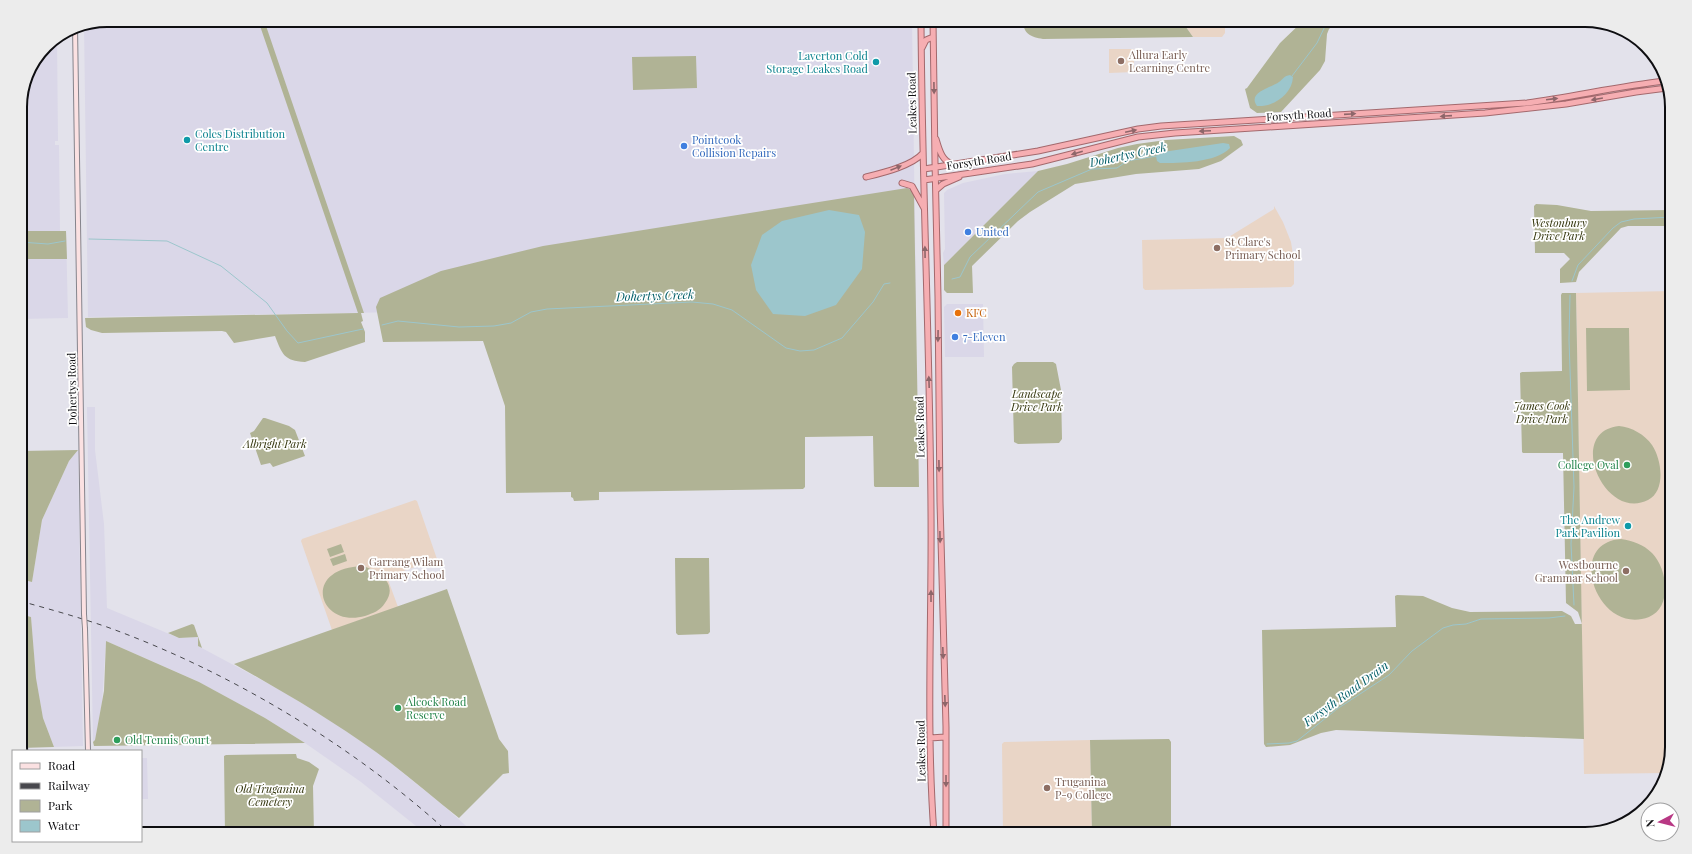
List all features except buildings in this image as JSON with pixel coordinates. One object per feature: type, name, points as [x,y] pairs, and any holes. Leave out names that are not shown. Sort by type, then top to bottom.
[{"type":"highway","name":"Leakes Road","points":[[921,27],[931,511],[930,738],[934,827]]},
{"type":"highway","name":"Leakes Road","points":[[933,27],[940,510],[946,737],[946,827]]},
{"type":"highway","points":[[921,49],[926,40],[933,36]]},
{"type":"highway","name":"Forsyth Road","points":[[924,168],[1038,151],[1138,130],[1165,126],[1527,103],[1566,98],[1634,84],[1661,81]]},
{"type":"highway","points":[[1611,89],[1612,96]]},
{"type":"highway","name":"Forsyth Road","points":[[924,180],[1032,164],[1138,137],[1175,133],[1485,113],[1526,109],[1663,89]]},
{"type":"highway","points":[[1526,109],[1527,103]]},
{"type":"highway","points":[[1485,106],[1485,113]]},
{"type":"highway","points":[[934,132],[944,158],[949,163],[955,164]]},
{"type":"highway","points":[[866,177],[886,172],[915,160],[924,153]]},
{"type":"highway","points":[[936,190],[943,184],[968,174]]},
{"type":"highway","points":[[902,183],[912,186],[925,208]]},
{"type":"highway","points":[[930,738],[946,737]]},
{"type":"main road","name":"Dohertys Road","points":[[75,34],[84,614],[88,750]]},
{"type":"shaded area","points":[[107,27],[912,27],[916,304],[88,317],[84,30]]},
{"type":"shaded area","points":[[1186,27],[1225,27],[1225,33],[1222,37],[1193,37]]},
{"type":"shaded area","points":[[57,45],[58,141],[55,141],[55,145],[59,145],[60,231],[66,231],[68,318],[27,319],[27,102],[31,81],[35,72],[50,50]]},
{"type":"shaded area","name":"Allura Early Learning Centre","points":[[1109,49],[1134,49],[1134,72],[1109,73]]},
{"type":"shaded area","points":[[1038,171],[944,265],[944,193],[947,190],[963,183],[1005,174]]},
{"type":"shaded area","name":"St Clare's Primary School","points":[[1274,206],[1283,222],[1291,242],[1294,261],[1294,284],[1291,287],[1145,290],[1143,288],[1142,240],[1227,238],[1274,209]]},
{"type":"shaded area","name":"Westbourne Grammar School","points":[[1665,291],[1665,747],[1661,773],[1584,774],[1576,293]]},
{"type":"shaded area","points":[[947,304],[983,304],[984,357],[945,357],[944,307]]},
{"type":"shaded area","points":[[87,407],[95,407],[95,450],[104,524],[107,608],[179,638],[198,637],[198,646],[282,691],[336,724],[377,752],[444,806],[467,827],[417,827],[361,782],[305,743],[265,718],[195,680],[106,641],[102,703],[95,740],[93,742]]},
{"type":"shaded area","points":[[78,450],[83,746],[54,747],[43,718],[36,679],[31,617],[27,616],[27,581],[32,582],[42,520],[69,461]]},
{"type":"shaded area","name":"Garrang Wilam Primary School","points":[[415,500],[417,501],[437,559],[387,577],[398,607],[332,630],[301,541],[302,539]]},
{"type":"shaded area","name":"Truganina P-9 College","points":[[1090,740],[1092,827],[1003,827],[1002,744],[1004,742]]},
{"type":"shaded area","points":[[142,758],[147,758],[148,799],[142,799]]},
{"type":"green space","points":[[260,27],[266,27],[364,313],[361,313],[363,321],[361,322],[365,332],[365,342],[305,362],[288,358],[282,352],[275,336],[234,343],[226,332],[222,331],[102,333],[86,327],[85,318],[358,313]]},
{"type":"green space","points":[[1024,27],[1186,27],[1193,37],[1043,39],[1031,36]]},
{"type":"green space","points":[[1297,27],[1331,27],[1327,34],[1325,61],[1320,70],[1281,112],[1257,113],[1250,108],[1245,89],[1280,43]]},
{"type":"green space","points":[[696,56],[697,88],[633,90],[632,57]]},
{"type":"green space","points":[[1234,136],[1241,140],[1243,145],[1221,161],[1199,169],[1136,174],[1075,184],[1018,221],[972,266],[973,293],[947,293],[944,290],[944,265],[1038,171],[1137,144],[1166,140]]},
{"type":"green space","points":[[907,188],[913,191],[914,194],[919,487],[874,486],[873,436],[805,437],[805,487],[803,489],[599,492],[599,500],[574,501],[571,497],[571,492],[506,493],[505,406],[483,341],[383,342],[376,307],[380,298],[441,271],[543,246]]},
{"type":"green space","name":"Westonbury Drive Park","points":[[1536,204],[1557,205],[1591,211],[1665,210],[1665,226],[1628,226],[1621,228],[1579,272],[1576,282],[1560,283],[1560,269],[1570,259],[1564,253],[1535,253],[1534,206]]},
{"type":"green space","points":[[27,231],[66,231],[67,259],[27,259]]},
{"type":"green space","name":"James Cook Drive Park","points":[[1562,293],[1576,293],[1582,623],[1578,612],[1566,603],[1563,453],[1522,452],[1520,373],[1562,371]]},
{"type":"green space","points":[[1586,328],[1629,328],[1630,390],[1587,391]]},
{"type":"green space","name":"Landscape Drive Park","points":[[1017,362],[1053,362],[1056,364],[1061,390],[1062,439],[1059,443],[1018,444],[1014,442],[1012,367]]},
{"type":"green space","name":"Albright Park","points":[[263,418],[289,426],[295,430],[305,456],[273,467],[270,463],[261,465],[250,433],[254,431]]},
{"type":"green space","name":"College Oval","points":[[1619,426],[1629,428],[1642,435],[1649,441],[1655,451],[1660,467],[1660,483],[1654,496],[1648,500],[1632,503],[1618,499],[1606,488],[1597,474],[1593,458],[1595,443],[1603,432]]},
{"type":"green space","points":[[78,450],[69,461],[42,520],[32,582],[27,581],[27,451]]},
{"type":"green space","points":[[1621,539],[1634,542],[1645,547],[1652,553],[1661,568],[1665,587],[1662,605],[1657,612],[1649,617],[1631,620],[1615,614],[1603,602],[1594,587],[1591,571],[1594,556],[1604,544]]},
{"type":"green space","points":[[341,544],[344,552],[330,557],[327,549]]},
{"type":"green space","points":[[345,554],[347,561],[333,566],[330,559]]},
{"type":"green space","points":[[675,558],[709,558],[710,632],[708,634],[678,635],[676,633]]},
{"type":"green space","points":[[363,566],[375,571],[385,579],[390,590],[389,596],[383,606],[374,613],[349,618],[336,614],[328,606],[323,597],[324,586],[330,576],[343,569]]},
{"type":"green space","name":"Alcock Road Reserve","points":[[447,589],[499,739],[508,751],[509,773],[503,774],[459,818],[397,768],[359,740],[270,684],[234,664]]},
{"type":"green space","points":[[1397,595],[1423,596],[1452,608],[1470,612],[1562,611],[1571,616],[1575,624],[1582,624],[1584,739],[1336,730],[1321,733],[1290,745],[1266,747],[1264,744],[1262,630],[1396,627],[1395,596]]},
{"type":"green space","points":[[27,616],[31,617],[36,678],[43,718],[54,747],[27,748]]},
{"type":"green space","points":[[192,624],[194,625],[202,648],[198,646],[198,637],[179,638],[168,633]]},
{"type":"green space","points":[[106,641],[199,682],[265,718],[305,743],[94,746],[93,742],[95,740],[104,691]]},
{"type":"green space","points":[[1169,739],[1171,742],[1171,827],[1092,827],[1090,740]]},
{"type":"green space","name":"Old Truganina Cemetery","points":[[296,754],[297,758],[309,762],[319,769],[313,786],[314,827],[225,827],[224,756]]},
{"type":"water","points":[[1290,75],[1293,77],[1292,83],[1281,99],[1263,106],[1257,106],[1255,97],[1257,94]]},
{"type":"water","points":[[1223,143],[1229,144],[1230,148],[1216,157],[1178,163],[1160,163],[1157,161],[1156,156],[1163,152]]},
{"type":"water","points":[[829,210],[859,215],[865,232],[862,269],[836,305],[805,316],[773,314],[756,290],[751,265],[762,235],[782,221]]},
{"type":"waterway","name":"Dohertys Creek","points":[[1292,76],[1317,43],[1325,27]]},
{"type":"waterway","name":"Dohertys Creek","points":[[952,279],[960,277],[970,257],[1038,192],[1092,169],[1117,168],[1127,161],[1157,156]]},
{"type":"waterway","name":"Forsyth Road Drain","points":[[1572,281],[1578,265],[1613,228],[1621,222],[1634,219],[1665,217]]},
{"type":"waterway","name":"Dohertys Creek","points":[[89,239],[167,241],[221,266],[267,303],[287,331],[298,343],[363,329]]},
{"type":"waterway","name":"Dohertys Creek","points":[[27,242],[48,244],[65,241]]},
{"type":"waterway","name":"Dohertys Creek","points":[[382,325],[398,321],[459,327],[494,326],[511,323],[531,312],[547,309],[692,302],[713,304],[732,310],[786,348],[800,351],[814,350],[842,338],[873,302],[884,284],[890,283]]},
{"type":"waterway","name":"Forsyth Road Drain","points":[[1570,295],[1569,340],[1574,487],[1571,544],[1574,605]]},
{"type":"waterway","name":"Forsyth Road Drain","points":[[1267,744],[1297,741],[1337,709],[1389,675],[1412,651],[1443,628],[1453,625],[1466,624],[1481,619],[1549,618],[1565,616]]},
{"type":"railway","points":[[27,603],[96,623],[153,645],[244,689],[331,741],[413,802],[442,827]]},
{"type":"place","name":"Allura Early Learning Centre","points":[[1121,61]]},
{"type":"place","name":"Laverton Cold Storage Leakes Road","points":[[876,62]]},
{"type":"place","name":"Coles Distribution Centre","points":[[187,140]]},
{"type":"place","name":"Pointcook Collision Repairs","points":[[684,146]]},
{"type":"place","name":"United","points":[[968,232]]},
{"type":"place","name":"St Clare's Primary School","points":[[1217,248]]},
{"type":"place","name":"KFC","points":[[958,313]]},
{"type":"place","name":"7-Eleven","points":[[955,337]]},
{"type":"place","name":"College Oval","points":[[1627,465]]},
{"type":"place","name":"The Andrew Park Pavilion","points":[[1628,526]]},
{"type":"place","name":"Garrang Wilam Primary School","points":[[361,568]]},
{"type":"place","name":"Westbourne Grammar School","points":[[1626,571]]},
{"type":"place","name":"Alcock Road Reserve","points":[[398,708]]},
{"type":"place","name":"Old Tennis Court","points":[[117,740]]},
{"type":"place","name":"Truganina P-9 College","points":[[1047,788]]}]
